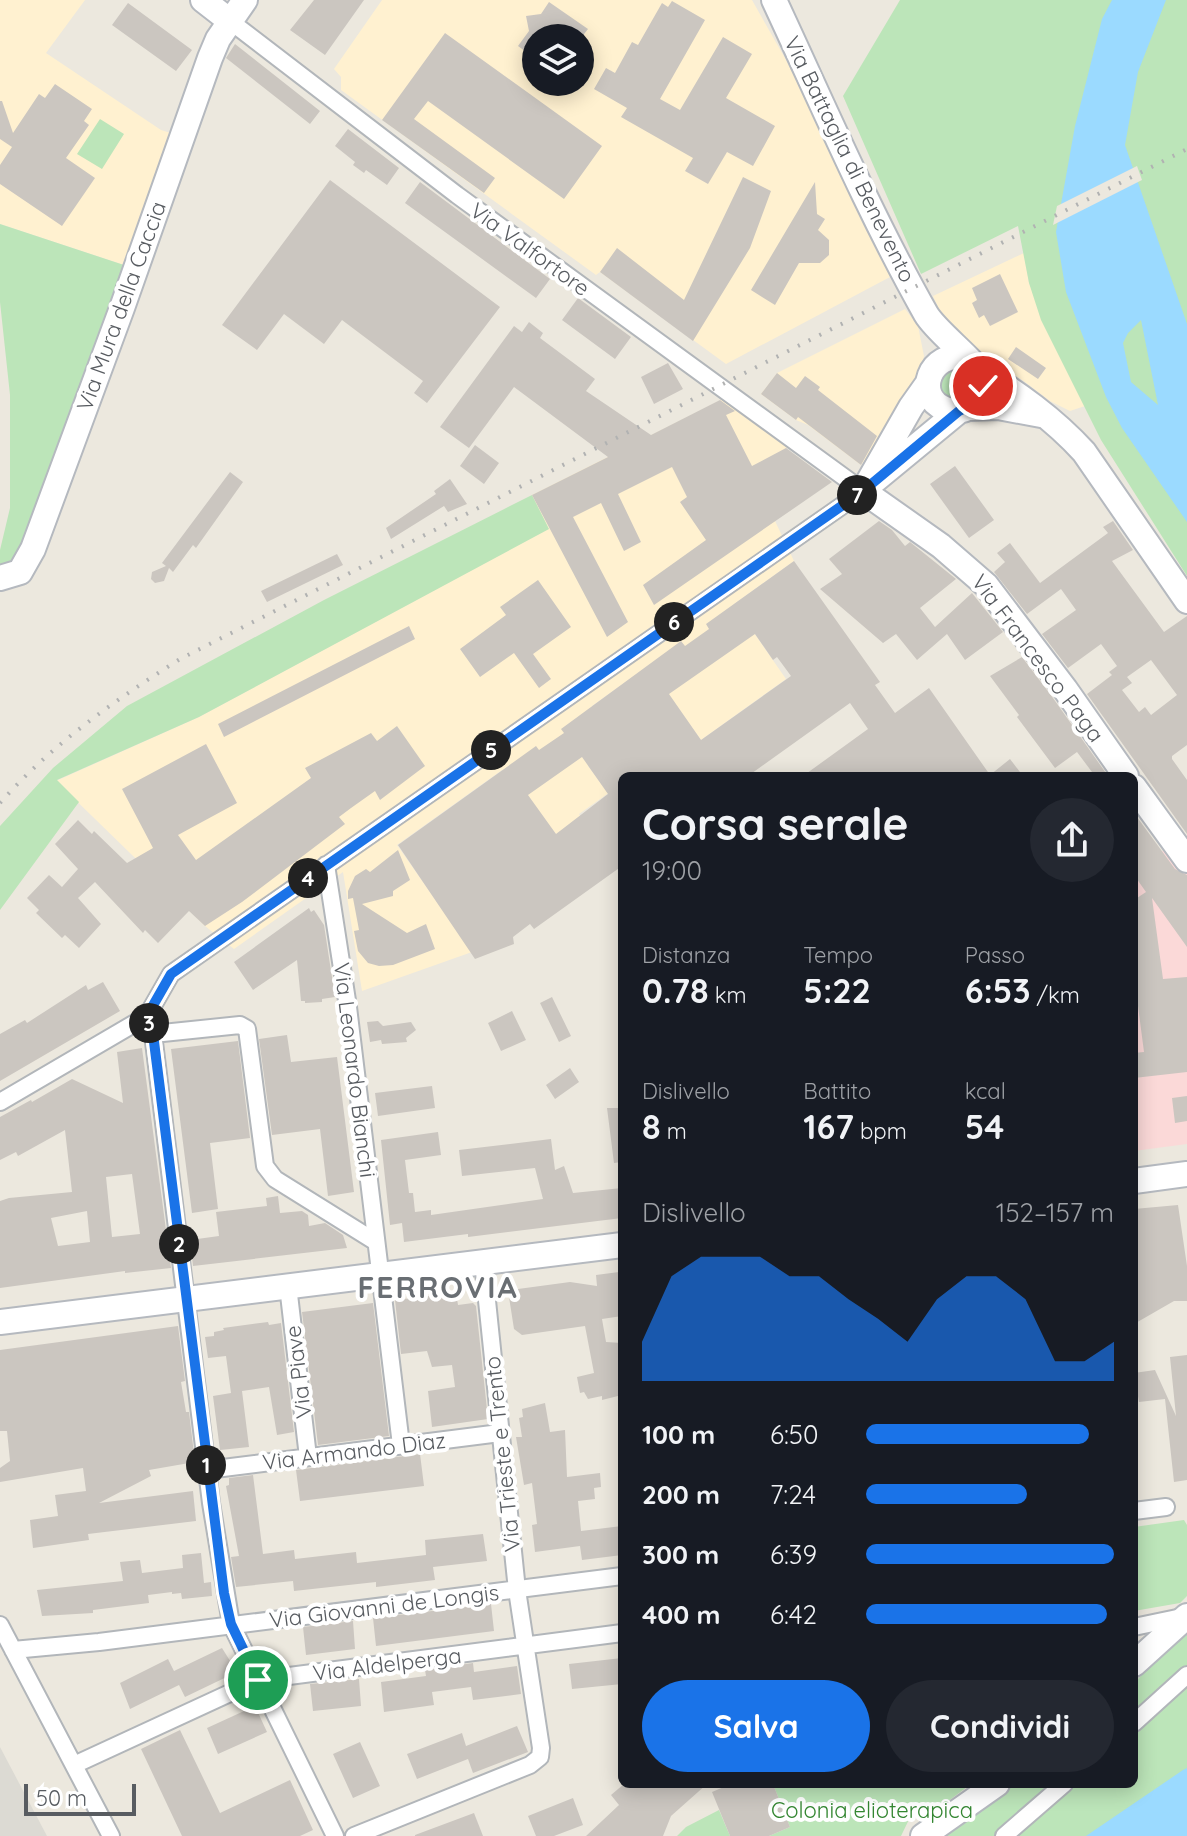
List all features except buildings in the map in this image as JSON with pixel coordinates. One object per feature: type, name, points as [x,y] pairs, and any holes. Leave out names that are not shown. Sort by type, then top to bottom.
[{"type":"street","name":"Via Valfortore","points":[[203,0],[457,195],[863,491]]},
{"type":"street","name":"Via Mura della Caccia","points":[[1,578],[20,572],[33,549],[210,58],[218,39],[245,0]]},
{"type":"street","name":"Via Battaglia di Benevento","points":[[774,0],[928,318],[972,363],[1064,430],[1084,452],[1187,601]]},
{"type":"street","name":"Via Battaglia di Benevento","points":[[928,318],[930,377]]},
{"type":"street","points":[[0,1102],[147,1016],[171,974],[863,491],[976,403],[983,386],[972,363],[949,357],[942,360],[863,491]]},
{"type":"street","points":[[930,377],[933,400],[940,407],[964,410],[1008,408],[1047,417]]},
{"type":"street","name":"Via Francesco Paga","points":[[863,491],[941,546],[986,585],[1123,772]]},
{"type":"street","points":[[1138,793],[1187,860]]},
{"type":"street","name":"Via Leonardo Bianchi","points":[[326,865],[348,1007],[401,1445]]},
{"type":"street","points":[[147,1016],[153,1034],[207,1470],[231,1624],[335,1836]]},
{"type":"street","points":[[153,1034],[240,1025],[247,1029],[265,1166],[275,1179],[376,1242]]},
{"type":"street","points":[[1138,1180],[1187,1174]]},
{"type":"street","points":[[0,1322],[618,1245]]},
{"type":"street","name":"Via Trieste e Trento","points":[[354,1836],[530,1765],[540,1757],[517,1590],[483,1262]]},
{"type":"street","name":"Via Piave","points":[[288,1286],[308,1457]]},
{"type":"street","name":"Via Armando Diaz","points":[[207,1470],[500,1433]]},
{"type":"street","points":[[1138,1510],[1166,1507]]},
{"type":"street","name":"Via Giovanni de Longis","points":[[13,1650],[618,1577]]},
{"type":"street","points":[[1138,1626],[1187,1616]]},
{"type":"street","points":[[1138,1660],[1187,1616]]},
{"type":"street","points":[[0,1625],[111,1836]]},
{"type":"street","name":"Via Aldelperga","points":[[74,1765],[258,1680],[618,1634]]},
{"type":"street","points":[[1138,1719],[1187,1675]]},
{"type":"street","points":[[923,1836],[991,1788]]},
{"type":"street","points":[[1004,1836],[1059,1788]]},
{"type":"shaded area","points":[[0,0],[85,0],[46,53],[161,130],[177,135],[130,267],[0,224]]},
{"type":"shaded area","points":[[382,0],[752,0],[834,156],[890,277],[726,364],[600,272],[596,275],[341,90],[341,77],[334,69]]},
{"type":"shaded area","points":[[1024,253],[1029,283],[1085,406],[1070,411],[1050,401],[964,342],[947,326],[933,296]]},
{"type":"shaded area","points":[[905,309],[918,326],[924,356],[920,372],[886,442],[873,458],[869,455],[861,465],[761,394],[777,373]]},
{"type":"shaded area","points":[[723,399],[789,447],[729,479],[775,521],[794,561],[734,604],[786,679],[701,740],[648,666],[592,706],[600,718],[588,766],[603,786],[618,778],[618,781],[610,792],[579,814],[581,817],[556,834],[502,770],[397,845],[472,952],[362,991],[343,872],[234,949],[205,926],[56,781],[199,717],[548,529],[532,495]]},
{"type":"shaded area","points":[[1168,847],[1187,873],[1187,1144],[1138,1150],[1138,869]]},
{"type":"shaded area","points":[[0,1747],[47,1836],[0,1836]]},
{"type":"green space","points":[[900,0],[1187,0],[1187,576],[1101,440],[1041,320],[1029,283],[1018,226],[921,274],[843,96]]},
{"type":"green space","points":[[100,119],[124,134],[102,169],[77,154]]},
{"type":"green space","points":[[0,224],[130,267],[20,563],[0,568],[0,550],[10,508],[10,395],[0,302]]},
{"type":"green space","points":[[943,368],[968,369],[974,393],[947,405],[935,378]]},
{"type":"green space","points":[[532,495],[549,529],[199,717],[57,780],[79,802],[0,910],[0,826],[53,768],[127,706],[324,600]]},
{"type":"green space","points":[[1184,1520],[1187,1525],[1187,1596],[1180,1603],[1138,1610],[1138,1526]]},
{"type":"green space","points":[[1187,1629],[1187,1836],[912,1836],[982,1788],[1138,1788],[1138,1679]]},
{"type":"green space","name":"Colonia elioterapica","points":[[775,1788],[966,1788],[935,1811],[917,1803],[901,1836],[769,1836],[790,1827]]},
{"type":"green space","points":[[719,1810],[730,1836],[677,1836],[686,1827]]},
{"type":"water","points":[[1112,0],[1166,0],[1138,72],[1125,145],[1187,324],[1187,522],[1122,428],[1106,397],[1066,292],[1056,232],[1075,126],[1102,19]],"holes":[[[1141,320],[1158,405],[1131,382],[1123,343]]]},
{"type":"water","points":[[1187,1768],[1187,1836],[1086,1836],[1183,1770]]},
{"type":"pier","points":[[1137,166],[1142,180],[1053,225],[1057,206]]},
{"type":"railway","points":[[0,803],[62,743],[180,659],[1187,149]]},
{"type":"district","name":"FERROVIA","points":[[438,1287]]},
{"type":"route","points":[[258,1680],[231,1624],[211,1503],[153,1034],[147,1016],[160,990],[171,974],[863,491],[959,411],[976,403],[983,386]]}]
